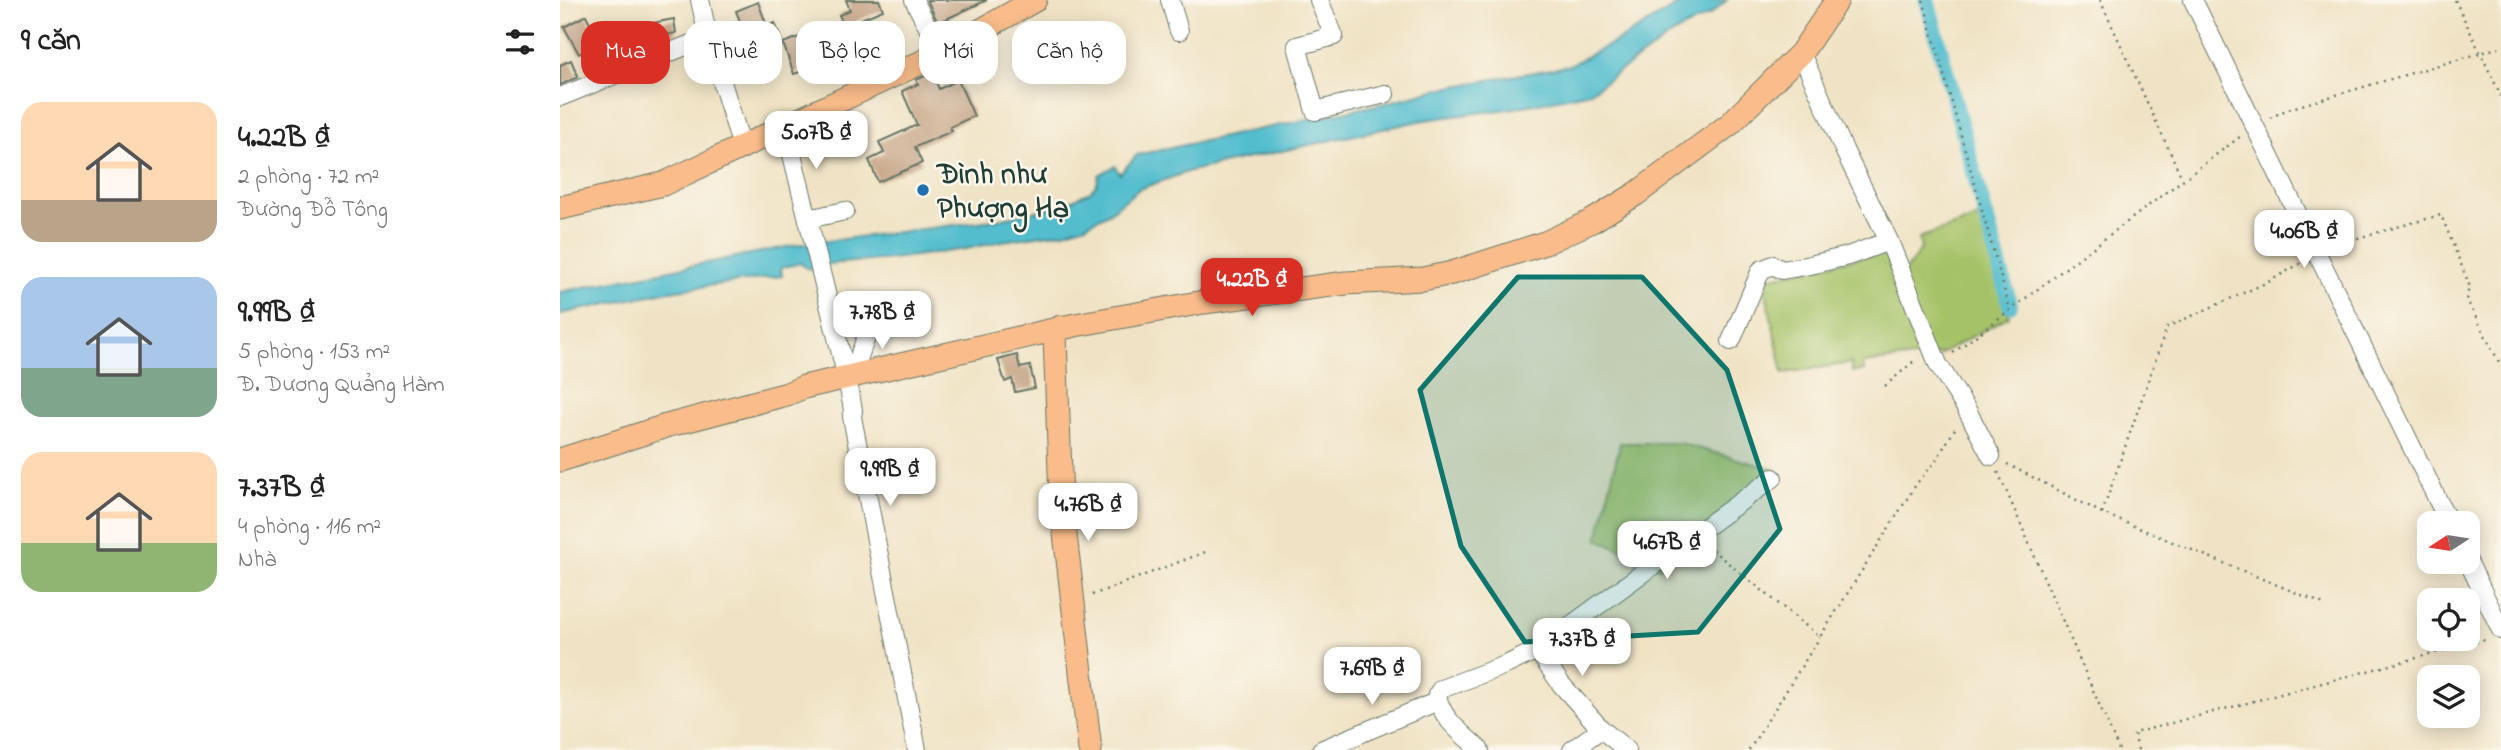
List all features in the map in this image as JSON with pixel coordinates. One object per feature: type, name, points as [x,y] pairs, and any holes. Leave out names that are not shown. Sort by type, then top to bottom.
[{"type":"main road","points":[[998,21],[1035,0]]},
{"type":"main road","points":[[560,460],[666,426],[787,394],[804,387],[1061,327],[1300,289],[1346,283],[1423,279],[1481,265],[1545,243],[1592,221],[1636,194],[1730,124],[1801,53],[1837,0]]},
{"type":"main road","points":[[560,208],[663,184],[919,63]]},
{"type":"main road","points":[[1061,327],[1055,337],[1061,499],[1090,750]]},
{"type":"street","points":[[914,0],[925,21]]},
{"type":"street","points":[[1170,0],[1180,31]]},
{"type":"street","points":[[1319,0],[1334,36],[1297,46],[1315,111],[1385,94]]},
{"type":"street","points":[[2193,0],[2443,511]]},
{"type":"street","points":[[702,1],[705,21]]},
{"type":"street","points":[[560,97],[684,47]]},
{"type":"street","points":[[1801,53],[1845,152],[1889,241],[1938,364],[1967,410],[1991,456]]},
{"type":"street","points":[[723,84],[742,147]]},
{"type":"street","points":[[785,126],[821,277],[850,377],[852,417],[917,750]]},
{"type":"street","points":[[809,223],[845,211]]},
{"type":"street","points":[[1731,341],[1761,270],[1768,260],[1782,270],[1848,256],[1889,241]]},
{"type":"street","points":[[850,377],[874,314]]},
{"type":"street","points":[[1480,750],[1444,715],[1437,695],[1441,689],[1508,664],[1536,650],[1773,478]]},
{"type":"street","points":[[2473,574],[2494,635]]},
{"type":"street","points":[[1536,650],[1561,684],[1601,729],[1627,750]]},
{"type":"street","points":[[1321,750],[1438,701]]},
{"type":"street","points":[[1572,750],[1601,729]]},
{"type":"path","points":[[1923,0],[2010,311]]},
{"type":"path","points":[[2100,0],[2183,179]]},
{"type":"path","points":[[2455,0],[2501,96]]},
{"type":"path","points":[[1885,386],[1913,362],[1928,361],[1938,364],[2255,125],[2288,109],[2501,47]]},
{"type":"path","points":[[2102,513],[2167,327],[2268,282],[2317,253],[2361,237],[2441,215],[2469,284],[2467,300],[2501,366]]},
{"type":"path","points":[[1749,750],[1917,483],[1935,462],[1967,410]]},
{"type":"path","points":[[1991,456],[2102,513],[2326,605]]},
{"type":"path","points":[[1991,456],[2119,750]]},
{"type":"path","points":[[1712,550],[1820,637]]},
{"type":"path","points":[[1072,603],[1208,551]]},
{"type":"path","points":[[2138,750],[2134,733],[2494,635]]},
{"type":"highlighted area","points":[[1518,277],[1642,277],[1727,370],[1780,529],[1698,632],[1525,642],[1461,546],[1420,390]]},
{"type":"green space","points":[[1982,216],[2009,316],[1941,354],[1864,363],[1864,371],[1852,372],[1851,363],[1783,373],[1763,279],[1886,252],[1896,284],[1921,249],[1919,238]]},
{"type":"green space","points":[[1620,443],[1679,443],[1774,469],[1660,567],[1598,539]]},
{"type":"water","points":[[1686,0],[1727,0],[1711,14],[1676,32],[1590,92],[1515,108],[1424,120],[1190,171],[1139,189],[1110,212],[1086,225],[1064,232],[966,249],[827,264],[808,269],[800,263],[781,268],[782,276],[669,291],[560,314],[560,292],[796,245],[994,220],[1059,206],[1090,192],[1097,184],[1099,175],[1115,166],[1120,174],[1137,155],[1381,104],[1439,89],[1568,66],[1621,39]]},
{"type":"building","points":[[846,0],[879,0],[883,10],[856,21],[842,21],[839,15],[850,10]]},
{"type":"building","points":[[927,0],[987,0],[942,21],[937,21]]},
{"type":"building","points":[[758,2],[765,21],[740,21],[736,11]]},
{"type":"building","points":[[586,15],[589,21],[581,21],[581,53],[579,54],[564,27]]},
{"type":"building","points":[[674,19],[676,33],[670,34],[670,21],[663,21]]},
{"type":"building","points":[[796,38],[796,73],[794,74],[783,43]]},
{"type":"building","points":[[571,60],[578,77],[560,85],[560,65]]},
{"type":"building","points":[[919,79],[919,84],[937,84],[939,89],[950,84],[960,84],[974,116],[950,127],[952,131],[915,147],[922,163],[878,182],[869,160],[884,153],[879,142],[917,125],[902,91],[918,84],[916,80]]},
{"type":"building","points":[[1017,355],[1020,368],[1030,366],[1035,388],[1015,392],[1012,379],[1005,382],[998,360]]},
{"type":"waterway","points":[[1927,0],[2010,305]]},
{"type":"place","name":"Đình như Phượng Hạ","points":[[923,190]]}]
